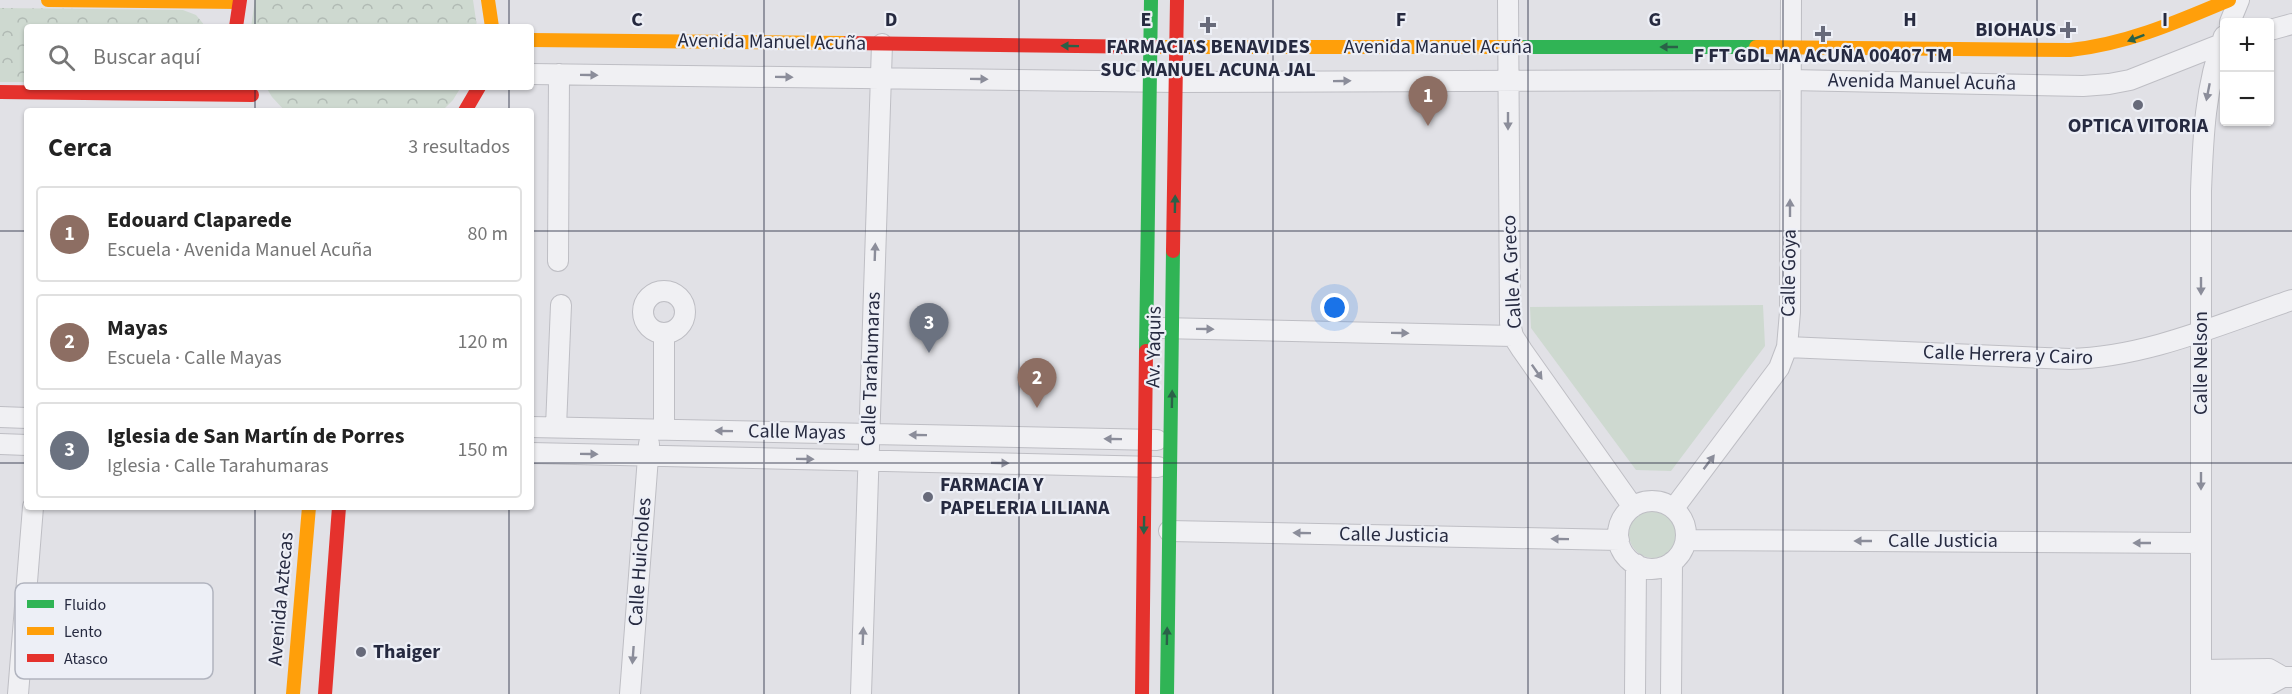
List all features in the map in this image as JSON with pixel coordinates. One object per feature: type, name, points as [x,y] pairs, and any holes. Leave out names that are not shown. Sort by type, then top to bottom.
[{"type":"street","points":[[48,0],[240,1],[236,24]]},
{"type":"street","points":[[488,0],[492,24]]},
{"type":"street","points":[[1142,694],[1150,0]]},
{"type":"street","name":"Av. Yaquis","points":[[1167,694],[1178,0]]},
{"type":"street","name":"Calle A. Greco","points":[[1508,0],[1509,304],[1513,336],[1633,507]]},
{"type":"street","name":"Calle Goya","points":[[1674,508],[1779,368],[1787,347],[1790,312],[1791,0]]},
{"type":"street","name":"Avenida Manuel Acuña","points":[[534,40],[1150,47],[1790,47],[2070,50],[2100,48],[2128,41],[2229,0]]},
{"type":"street","points":[[2231,18],[2238,0]]},
{"type":"street","points":[[2274,29],[2292,24]]},
{"type":"street","name":"Avenida Manuel Acuña","points":[[534,74],[1177,82],[1790,80],[2109,84],[2130,80],[2220,41]]},
{"type":"street","name":"Calle Tarahumaras","points":[[861,694],[882,44]]},
{"type":"street","name":"Calle Nelson","points":[[2201,684],[2203,126],[2210,81],[2220,49]]},
{"type":"street","points":[[558,261],[559,74]]},
{"type":"street","points":[[467,108],[477,90]]},
{"type":"street","points":[[0,92],[65,102],[253,95]]},
{"type":"street","name":"Calle Herrera y Cairo","points":[[1787,347],[2070,359],[2098,358],[2128,354],[2292,300]]},
{"type":"street","points":[[556,427],[561,304]]},
{"type":"street","points":[[1146,328],[1513,336]]},
{"type":"street","name":"Calle Huicholes","points":[[630,694],[648,456],[657,429],[664,334]]},
{"type":"street","points":[[0,417],[24,418]]},
{"type":"street","name":"Calle Mayas","points":[[534,427],[1172,440]]},
{"type":"street","points":[[0,444],[24,445]]},
{"type":"street","name":"Calle Mayas","points":[[534,453],[1171,467]]},
{"type":"street","points":[[1654,501],[1674,508],[1684,524],[1686,540],[1681,552],[1672,562],[1657,568],[1636,564],[1624,554],[1619,540],[1622,521],[1633,507],[1654,501]]},
{"type":"street","points":[[27,583],[33,510]]},
{"type":"street","name":"Avenida Aztecas","points":[[293,694],[309,510]]},
{"type":"street","points":[[325,694],[339,510]]},
{"type":"street","name":"Calle Justicia","points":[[1169,531],[1619,540]]},
{"type":"street","name":"Calle Justicia","points":[[1686,540],[2200,543]]},
{"type":"street","points":[[1671,694],[1672,562]]},
{"type":"street","points":[[1635,694],[1636,564]]},
{"type":"street","points":[[2201,684],[2244,678],[2269,669],[2282,679]]},
{"type":"street","points":[[18,694],[19,679]]},
{"type":"green space","points":[[255,0],[473,0],[477,24],[251,24]]},
{"type":"green space","points":[[0,8],[183,10],[196,15],[204,24],[24,24],[24,82],[0,82]]},
{"type":"green space","points":[[268,90],[459,90],[445,108],[282,108]]},
{"type":"green space","points":[[1763,305],[1765,346],[1671,471],[1636,470],[1531,328],[1530,307]]},
{"type":"green space","points":[[1648,510],[1658,510],[1670,517],[1677,529],[1677,539],[1670,551],[1658,558],[1648,558],[1633,547],[1629,539],[1629,529],[1640,514]]},
{"type":"traffic: fast","points":[[1146,351],[1151,0]]},
{"type":"traffic: fast","points":[[1519,47],[1756,47]]},
{"type":"traffic: fast","points":[[1167,694],[1173,251]]},
{"type":"traffic: slow","points":[[48,0],[239,2]]},
{"type":"traffic: slow","points":[[488,0],[492,24]]},
{"type":"traffic: slow","points":[[1756,47],[2070,50],[2132,37],[2229,0]]},
{"type":"traffic: slow","points":[[534,40],[847,43]]},
{"type":"traffic: slow","points":[[1157,47],[1519,47]]},
{"type":"traffic: slow","points":[[293,694],[309,510]]},
{"type":"traffic: jam","points":[[236,24],[240,0]]},
{"type":"traffic: jam","points":[[1173,251],[1177,0]]},
{"type":"traffic: jam","points":[[847,43],[1157,47]]},
{"type":"traffic: jam","points":[[467,108],[477,90]]},
{"type":"traffic: jam","points":[[0,92],[252,95]]},
{"type":"traffic: jam","points":[[1142,694],[1146,351]]},
{"type":"traffic: jam","points":[[325,694],[339,510]]},
{"type":"place","name":"FARMACIAS BENAVIDES SUC MANUEL ACUNA JAL","points":[[1208,25]]},
{"type":"place","name":"BIOHAUS","points":[[2068,30]]},
{"type":"place","name":"F FT GDL MA ACUÑA 00407 TM","points":[[1823,34]]},
{"type":"place","name":"OPTICA VITORIA","points":[[2138,105]]},
{"type":"place","name":"Edouard Claparede","points":[[1428,126]]},
{"type":"place","name":"Iglesia de San Martín de Porres","points":[[929,353]]},
{"type":"place","name":"Mayas","points":[[1037,408]]},
{"type":"place","name":"FARMACIA Y PAPELERIA LILIANA","points":[[928,497]]},
{"type":"place","name":"Thaiger","points":[[361,652]]}]
